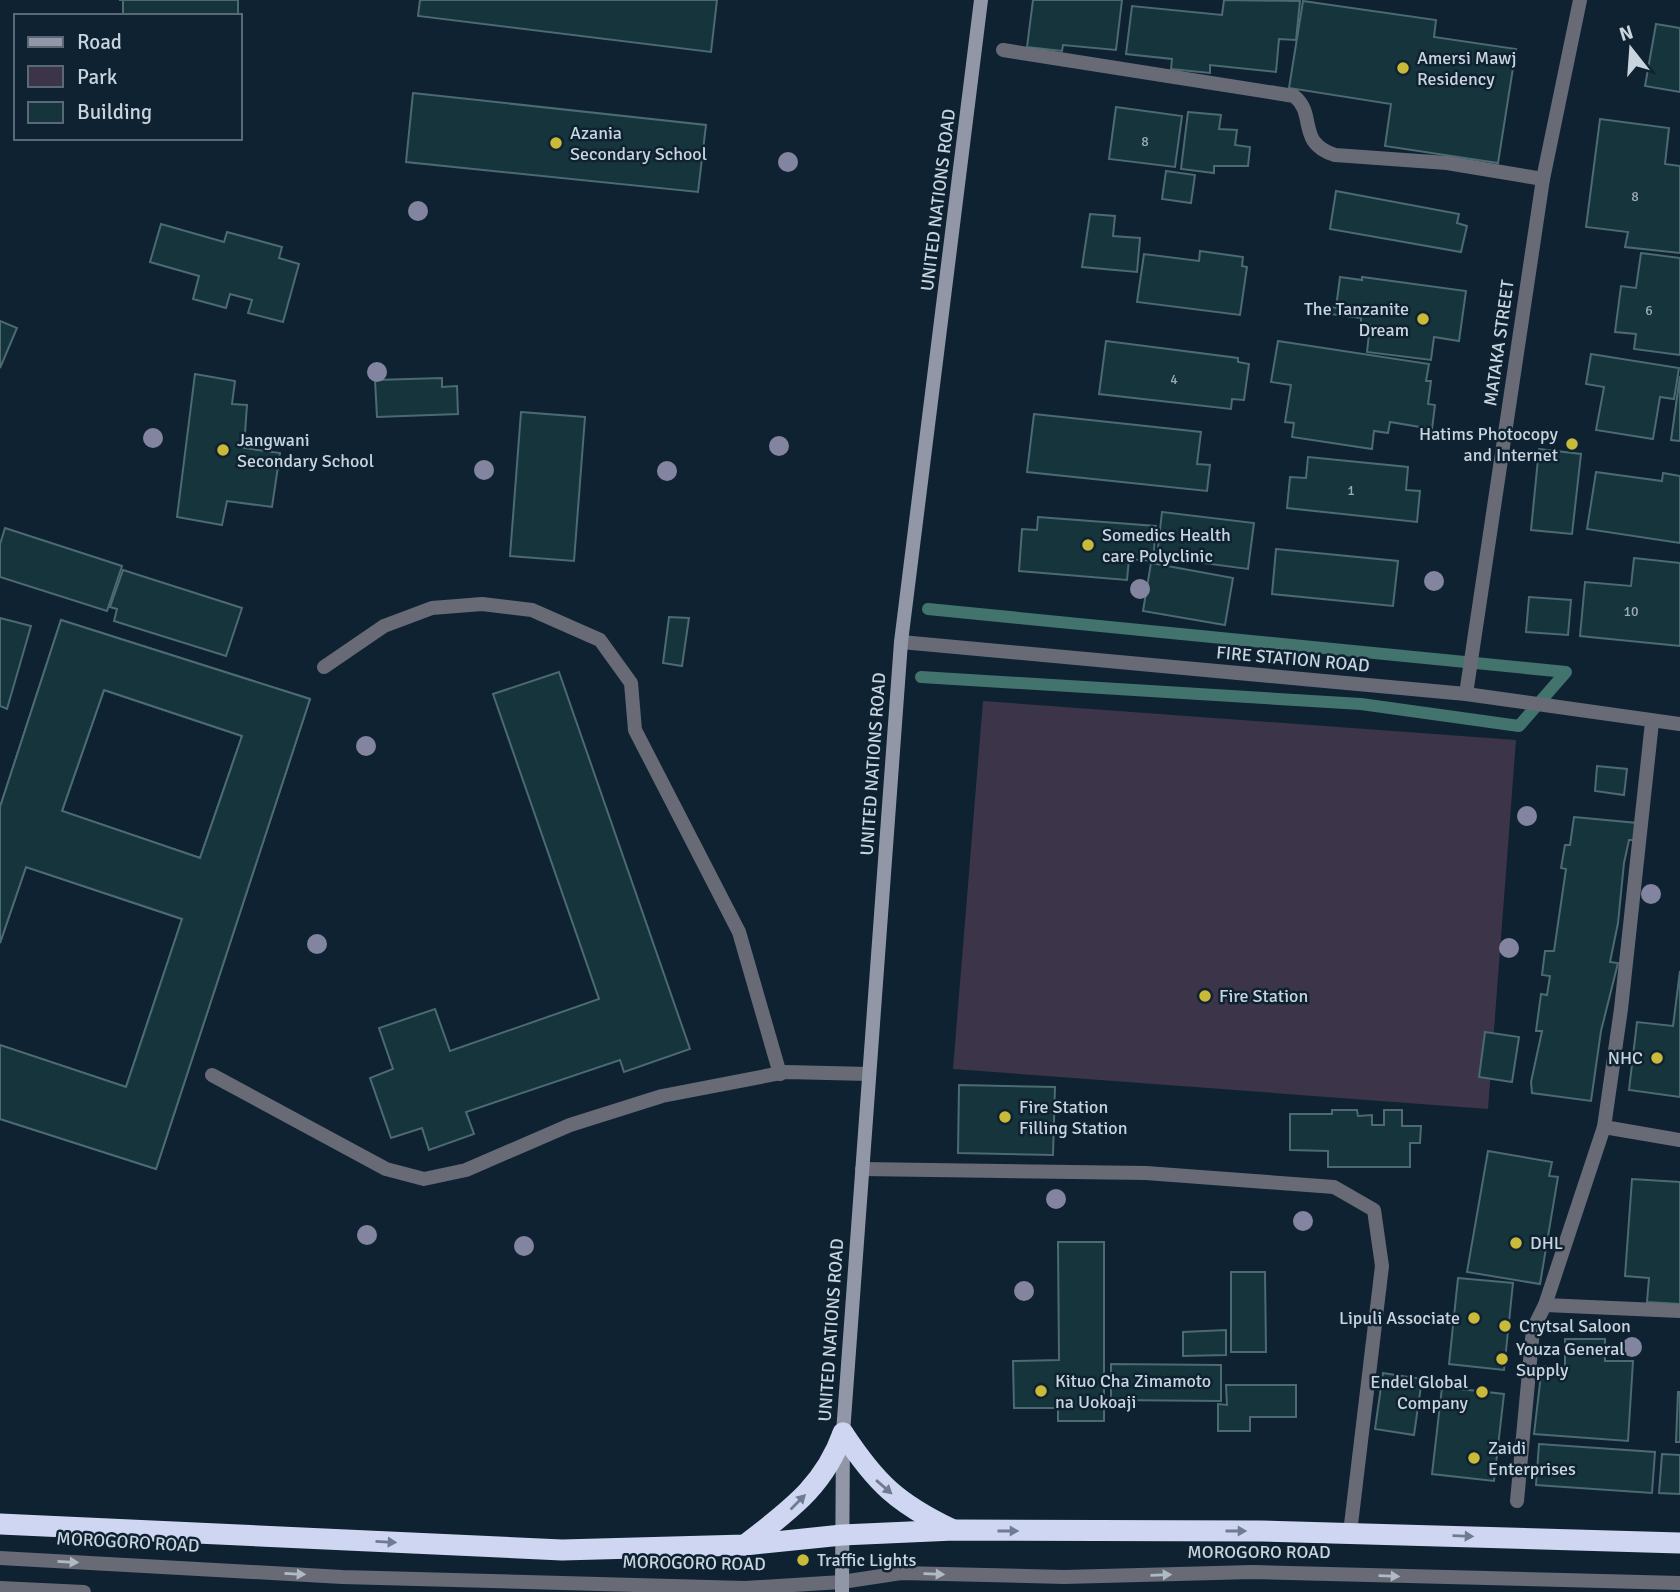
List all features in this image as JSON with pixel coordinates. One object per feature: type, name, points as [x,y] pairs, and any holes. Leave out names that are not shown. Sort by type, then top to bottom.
[{"type":"highway","points":[[843,1433],[874,1478],[910,1509],[954,1530]]},
{"type":"highway","points":[[745,1545],[790,1509],[821,1478],[833,1461],[843,1433]]},
{"type":"highway","name":"MOROGORO ROAD","points":[[0,1524],[562,1550],[745,1545],[842,1535],[954,1530],[1350,1533],[1680,1543]]},
{"type":"street","name":"UNITED NATIONS ROAD","points":[[842,1587],[843,1433],[901,642],[981,0]]},
{"type":"street","name":"MATAKA STREET","points":[[1466,694],[1543,179],[1580,0]]},
{"type":"street","points":[[1003,50],[1294,96],[1300,100],[1310,140],[1323,151],[1335,155],[1447,163],[1543,179]]},
{"type":"street","points":[[324,667],[384,626],[432,608],[482,604],[532,610],[600,640],[631,683],[635,730],[739,932],[780,1074]]},
{"type":"street","name":"FIRE STATION ROAD","points":[[901,642],[1466,694],[1680,724]]},
{"type":"street","points":[[1517,1501],[1533,1329],[1545,1305],[1604,1127],[1621,1009],[1652,722]]},
{"type":"street","points":[[212,1075],[386,1169],[424,1179],[466,1170],[570,1125],[662,1096],[780,1074],[869,1074]]},
{"type":"street","points":[[1604,1127],[1680,1140]]},
{"type":"street","points":[[862,1169],[1146,1173],[1334,1187],[1374,1210],[1382,1266],[1350,1533]]},
{"type":"street","points":[[1545,1305],[1680,1311]]},
{"type":"street","name":"MOROGORO ROAD","points":[[0,1558],[370,1577],[745,1588],[842,1587],[901,1573],[1064,1577],[1253,1572],[1680,1583]]},
{"type":"street","points":[[0,1588],[84,1592]]},
{"type":"green space","points":[[983,701],[1516,740],[1488,1109],[953,1069]]},
{"type":"building","points":[[123,0],[238,0],[238,14],[123,14]]},
{"type":"building","points":[[420,0],[717,0],[711,52],[418,16]]},
{"type":"building","points":[[1033,0],[1122,0],[1116,50],[1063,45],[1062,51],[1027,47]]},
{"type":"building","points":[[1224,0],[1300,1],[1296,40],[1279,39],[1276,72],[1210,65],[1210,73],[1171,69],[1172,59],[1126,54],[1132,6],[1222,15]]},
{"type":"building","name":"Amersi Mawj Residency","points":[[1303,1],[1436,20],[1434,37],[1516,49],[1498,163],[1385,146],[1391,104],[1289,88]]},
{"type":"building","points":[[1656,24],[1680,28],[1680,92],[1645,86]]},
{"type":"building","name":"Azania Secondary School","points":[[413,93],[706,125],[698,192],[406,162]]},
{"type":"building","points":[[1116,107],[1182,116],[1175,167],[1109,159]]},
{"type":"building","points":[[1188,112],[1221,115],[1219,129],[1237,130],[1235,145],[1250,147],[1248,166],[1214,166],[1214,173],[1181,169]]},
{"type":"building","points":[[1600,119],[1669,128],[1665,164],[1680,166],[1680,253],[1625,247],[1628,232],[1586,227]]},
{"type":"building","points":[[1166,171],[1195,175],[1191,203],[1162,199]]},
{"type":"building","points":[[1336,191],[1459,214],[1457,223],[1467,226],[1461,252],[1330,229]]},
{"type":"building","points":[[1090,214],[1115,216],[1113,236],[1140,238],[1137,272],[1082,267]]},
{"type":"building","points":[[161,224],[224,242],[227,232],[282,247],[279,258],[299,264],[283,322],[248,313],[252,300],[230,294],[226,308],[193,299],[199,276],[150,262]]},
{"type":"building","points":[[1200,251],[1243,257],[1242,266],[1247,267],[1240,315],[1137,302],[1144,254],[1199,261]]},
{"type":"building","points":[[1641,253],[1680,258],[1680,355],[1634,349],[1636,334],[1615,332],[1621,286],[1636,288]]},
{"type":"building","points":[[1340,277],[1362,280],[1362,277],[1466,291],[1459,341],[1434,337],[1431,360],[1367,352],[1370,325],[1361,324],[1361,318],[1330,314],[1331,307],[1336,308]]},
{"type":"building","points":[[0,321],[17,328],[0,368]]},
{"type":"building","points":[[1106,341],[1238,358],[1238,362],[1249,364],[1244,400],[1232,399],[1231,409],[1099,394]]},
{"type":"building","points":[[1278,341],[1429,364],[1426,381],[1431,381],[1428,404],[1435,405],[1432,429],[1390,422],[1388,433],[1374,431],[1372,449],[1292,437],[1294,423],[1285,422],[1291,385],[1271,382]]},
{"type":"building","points":[[1591,354],[1679,368],[1674,399],[1660,397],[1653,439],[1596,430],[1604,387],[1586,384]]},
{"type":"building","name":"Jangwani Secondary School","points":[[195,374],[235,381],[232,404],[247,405],[244,448],[280,453],[272,507],[227,501],[222,525],[177,517]]},
{"type":"building","points":[[1680,376],[1680,441],[1671,440]]},
{"type":"building","name":"Jangwani Secondary School","points":[[442,378],[442,387],[457,386],[458,414],[377,417],[375,380]]},
{"type":"building","points":[[521,412],[585,417],[574,561],[510,556]]},
{"type":"building","points":[[1034,414],[1201,432],[1197,464],[1210,465],[1207,491],[1027,472]]},
{"type":"building","points":[[1539,449],[1581,454],[1572,534],[1531,530]]},
{"type":"building","points":[[1308,457],[1408,467],[1406,490],[1420,491],[1417,522],[1287,508],[1290,477],[1306,478]]},
{"type":"building","points":[[1596,472],[1662,481],[1663,473],[1680,476],[1680,543],[1587,529]]},
{"type":"building","points":[[1162,512],[1254,523],[1248,569],[1157,557]]},
{"type":"building","name":"Somedics Health care Polyclinic","points":[[1038,517],[1156,526],[1153,561],[1129,559],[1127,580],[1019,571],[1022,529],[1037,530]]},
{"type":"building","points":[[5,528],[122,566],[107,611],[0,577],[0,544]]},
{"type":"building","points":[[1276,549],[1398,561],[1393,606],[1272,594]]},
{"type":"building","points":[[1634,558],[1680,563],[1680,646],[1580,636],[1585,582],[1631,586]]},
{"type":"building","points":[[1151,563],[1233,578],[1225,625],[1143,611]]},
{"type":"building","points":[[123,570],[242,608],[226,656],[114,621],[117,609],[110,607]]},
{"type":"building","points":[[1529,597],[1571,600],[1568,635],[1526,632]]},
{"type":"building","points":[[669,617],[689,618],[682,666],[663,663]]},
{"type":"building","points":[[0,618],[31,626],[7,709],[0,706]]},
{"type":"building","points":[[61,620],[310,699],[156,1169],[0,1119],[0,1045],[126,1087],[182,919],[26,867],[0,943],[0,807]],"holes":[[[104,690],[242,736],[200,858],[62,811]]]},
{"type":"building","points":[[61,620],[310,699],[156,1169],[0,1119],[0,1045],[126,1087],[182,919],[26,867],[0,943],[0,807]],"holes":[[[104,690],[242,736],[200,858],[62,811]]]},
{"type":"building","points":[[559,672],[690,1049],[624,1072],[620,1060],[466,1112],[474,1134],[429,1150],[422,1128],[391,1138],[370,1078],[393,1069],[379,1028],[435,1009],[450,1051],[599,999],[493,694]]},
{"type":"building","points":[[1597,766],[1627,769],[1624,795],[1595,791]]},
{"type":"building","points":[[1574,817],[1637,823],[1635,840],[1629,840],[1624,863],[1618,923],[1610,962],[1618,963],[1601,1031],[1591,1101],[1532,1093],[1531,1082],[1542,1031],[1536,1031],[1541,994],[1547,995],[1550,976],[1542,975],[1545,951],[1554,951],[1566,869],[1561,868],[1565,845],[1570,845]]},
{"type":"building","name":"NHC","points":[[1680,971],[1680,1097],[1629,1090],[1637,1022],[1673,1026]]},
{"type":"building","points":[[1485,1032],[1519,1037],[1512,1082],[1479,1077]]},
{"type":"building","points":[[959,1085],[1055,1087],[1053,1155],[958,1153]]},
{"type":"building","points":[[1332,1110],[1357,1110],[1358,1116],[1372,1115],[1372,1125],[1384,1125],[1384,1110],[1402,1110],[1402,1126],[1421,1126],[1420,1143],[1410,1143],[1410,1167],[1328,1167],[1328,1151],[1290,1150],[1290,1114],[1332,1114]]},
{"type":"building","points":[[1488,1151],[1552,1162],[1549,1176],[1558,1177],[1540,1284],[1467,1272]]},
{"type":"building","points":[[1632,1179],[1680,1182],[1680,1304],[1647,1302],[1649,1278],[1625,1276]]},
{"type":"building","points":[[1058,1242],[1104,1242],[1104,1421],[1058,1421],[1058,1408],[1014,1408],[1013,1361],[1059,1360]]},
{"type":"building","points":[[1231,1272],[1265,1272],[1266,1352],[1231,1352]]},
{"type":"building","points":[[1458,1278],[1513,1283],[1504,1370],[1449,1364]]},
{"type":"building","points":[[1226,1330],[1226,1355],[1183,1356],[1183,1332]]},
{"type":"building","points":[[1565,1339],[1605,1339],[1605,1361],[1633,1361],[1628,1441],[1534,1434],[1542,1366],[1565,1368]]},
{"type":"building","points":[[1111,1364],[1221,1365],[1221,1401],[1111,1400]]},
{"type":"building","points":[[1383,1373],[1422,1379],[1414,1435],[1375,1429]]},
{"type":"building","points":[[1226,1385],[1296,1385],[1296,1417],[1250,1417],[1250,1431],[1218,1431],[1218,1404],[1227,1405]]},
{"type":"building","points":[[1442,1387],[1504,1394],[1494,1481],[1432,1474]]},
{"type":"building","points":[[1678,1392],[1680,1442],[1676,1442]]},
{"type":"building","points":[[1539,1444],[1655,1452],[1652,1493],[1536,1485]]},
{"type":"building","points":[[1662,1454],[1680,1455],[1680,1494],[1659,1493]]},
{"type":"waterway","points":[[921,677],[1361,704],[1519,726],[1566,672],[928,609]]},
{"type":"place","name":"Amersi Mawj Residency","points":[[1403,68]]},
{"type":"place","name":"Azania Secondary School","points":[[556,143]]},
{"type":"place","name":"The Tanzanite Dream","points":[[1423,319]]},
{"type":"place","name":"Hatims Photocopy and Internet","points":[[1572,444]]},
{"type":"place","name":"Jangwani Secondary School","points":[[223,450]]},
{"type":"place","name":"Somedics Health care Polyclinic","points":[[1088,545]]},
{"type":"place","name":"Fire Station","points":[[1205,996]]},
{"type":"place","name":"NHC","points":[[1657,1058]]},
{"type":"place","name":"Fire Station Filling Station","points":[[1005,1117]]},
{"type":"place","name":"DHL","points":[[1516,1243]]},
{"type":"place","name":"Lipuli Associate","points":[[1474,1318]]},
{"type":"place","name":"Crytsal Saloon","points":[[1505,1326]]},
{"type":"place","name":"Youza General Supply","points":[[1502,1359]]},
{"type":"place","name":"Kituo Cha Zimamoto na Uokoaji","points":[[1041,1391]]},
{"type":"place","name":"Endel Global Company","points":[[1482,1392]]},
{"type":"place","name":"Zaidi Enterprises","points":[[1474,1458]]},
{"type":"place","name":"Traffic Lights","points":[[803,1560]]}]
